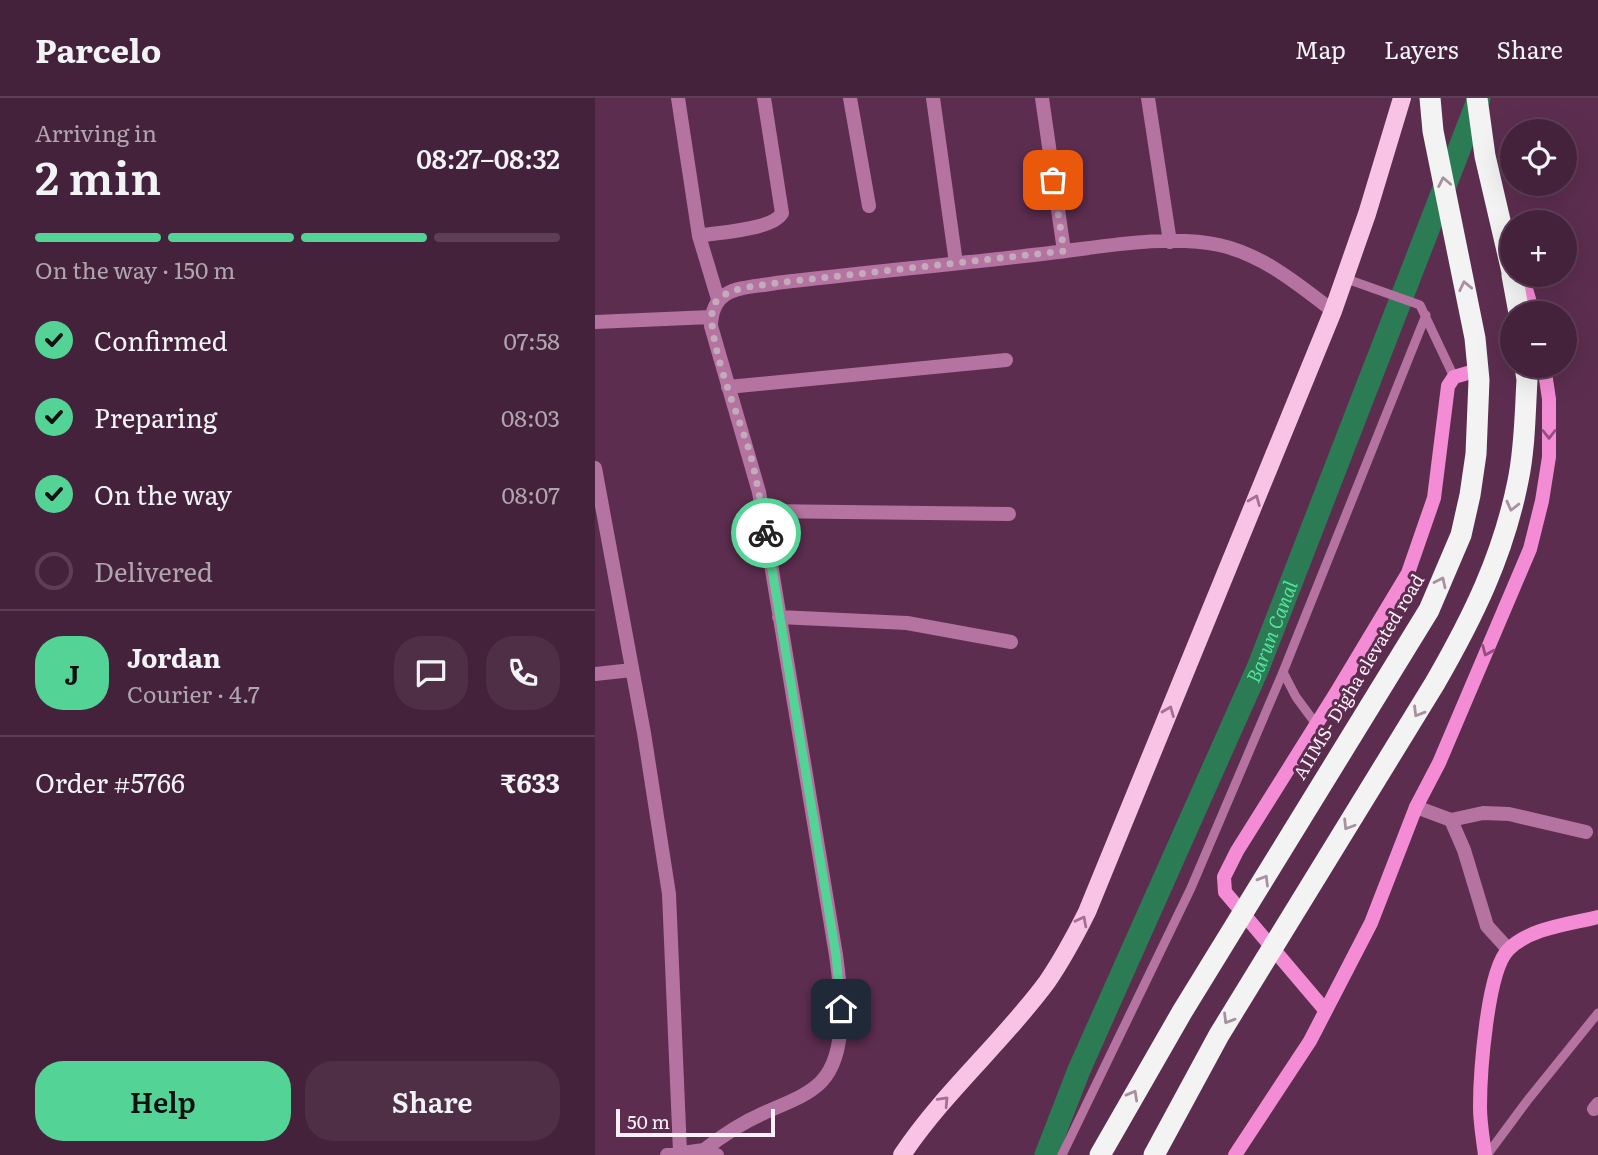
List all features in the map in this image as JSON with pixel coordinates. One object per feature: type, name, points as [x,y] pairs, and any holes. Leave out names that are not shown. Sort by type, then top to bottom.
[{"type":"highway","name":"AIIMS- Digha elevated road","points":[[1100,1155],[1182,1012],[1429,610],[1461,535],[1476,454],[1478,370],[1475,338],[1433,131],[1430,98]]},
{"type":"highway","points":[[1477,98],[1485,156],[1500,216]]},
{"type":"highway","points":[[1154,1155],[1219,1035],[1463,635],[1499,556],[1518,480],[1525,378]]},
{"type":"main road","points":[[902,1155],[935,1111],[1046,983],[1087,912],[1333,311],[1367,214],[1402,98]]},
{"type":"street","points":[[678,98],[699,236],[717,299]]},
{"type":"street","points":[[699,236],[763,225],[779,219],[782,213],[765,98]]},
{"type":"street","points":[[850,98],[869,206]]},
{"type":"street","points":[[933,98],[956,263]]},
{"type":"street","points":[[1042,98],[1064,251]]},
{"type":"street","points":[[1148,98],[1170,242]]},
{"type":"street","points":[[595,468],[600,525],[632,670],[669,894],[673,1153],[711,1152],[726,1132],[794,1100],[821,1082],[830,1070],[839,1040],[841,1009],[837,965],[762,511],[749,452],[717,352],[711,317],[717,299],[728,293],[776,283],[1170,242],[1219,245],[1246,254],[1278,271],[1333,311]]},
{"type":"street","points":[[595,322],[711,317]]},
{"type":"street","points":[[728,387],[1006,360]]},
{"type":"street","points":[[1325,1010],[1225,892],[1224,877],[1237,850],[1408,573],[1434,498],[1448,386],[1454,377],[1461,373],[1478,370]]},
{"type":"street","points":[[1235,1155],[1310,1041],[1371,923],[1416,807],[1439,763],[1529,549],[1542,500],[1549,457],[1549,399],[1546,378]]},
{"type":"street","points":[[762,511],[1009,514]]},
{"type":"street","points":[[779,617],[907,623],[1011,642]]},
{"type":"street","points":[[595,674],[632,670]]},
{"type":"street","points":[[1416,807],[1451,820],[1483,813],[1509,814],[1586,832]]},
{"type":"street","points":[[1451,820],[1464,850],[1487,926],[1508,949]]},
{"type":"street","points":[[1486,1155],[1480,1104],[1488,1013],[1499,963],[1508,949],[1527,937],[1598,917]]},
{"type":"lane","points":[[1344,278],[1420,305],[1454,377]]},
{"type":"lane","points":[[1062,1155],[1191,888],[1283,672],[1426,315]]},
{"type":"lane","points":[[1283,672],[1296,697],[1316,724]]},
{"type":"lane","points":[[1486,1155],[1598,1013]]},
{"type":"waterway","name":"Barun Canal","points":[[1046,1155],[1079,1070],[1258,668],[1479,98]]},
{"type":"way so far","points":[[766,533],[749,452],[711,326],[713,307],[717,299],[728,293],[776,283],[1064,251],[1053,180]]},
{"type":"route","points":[[766,533],[836,955],[841,1009]]}]
